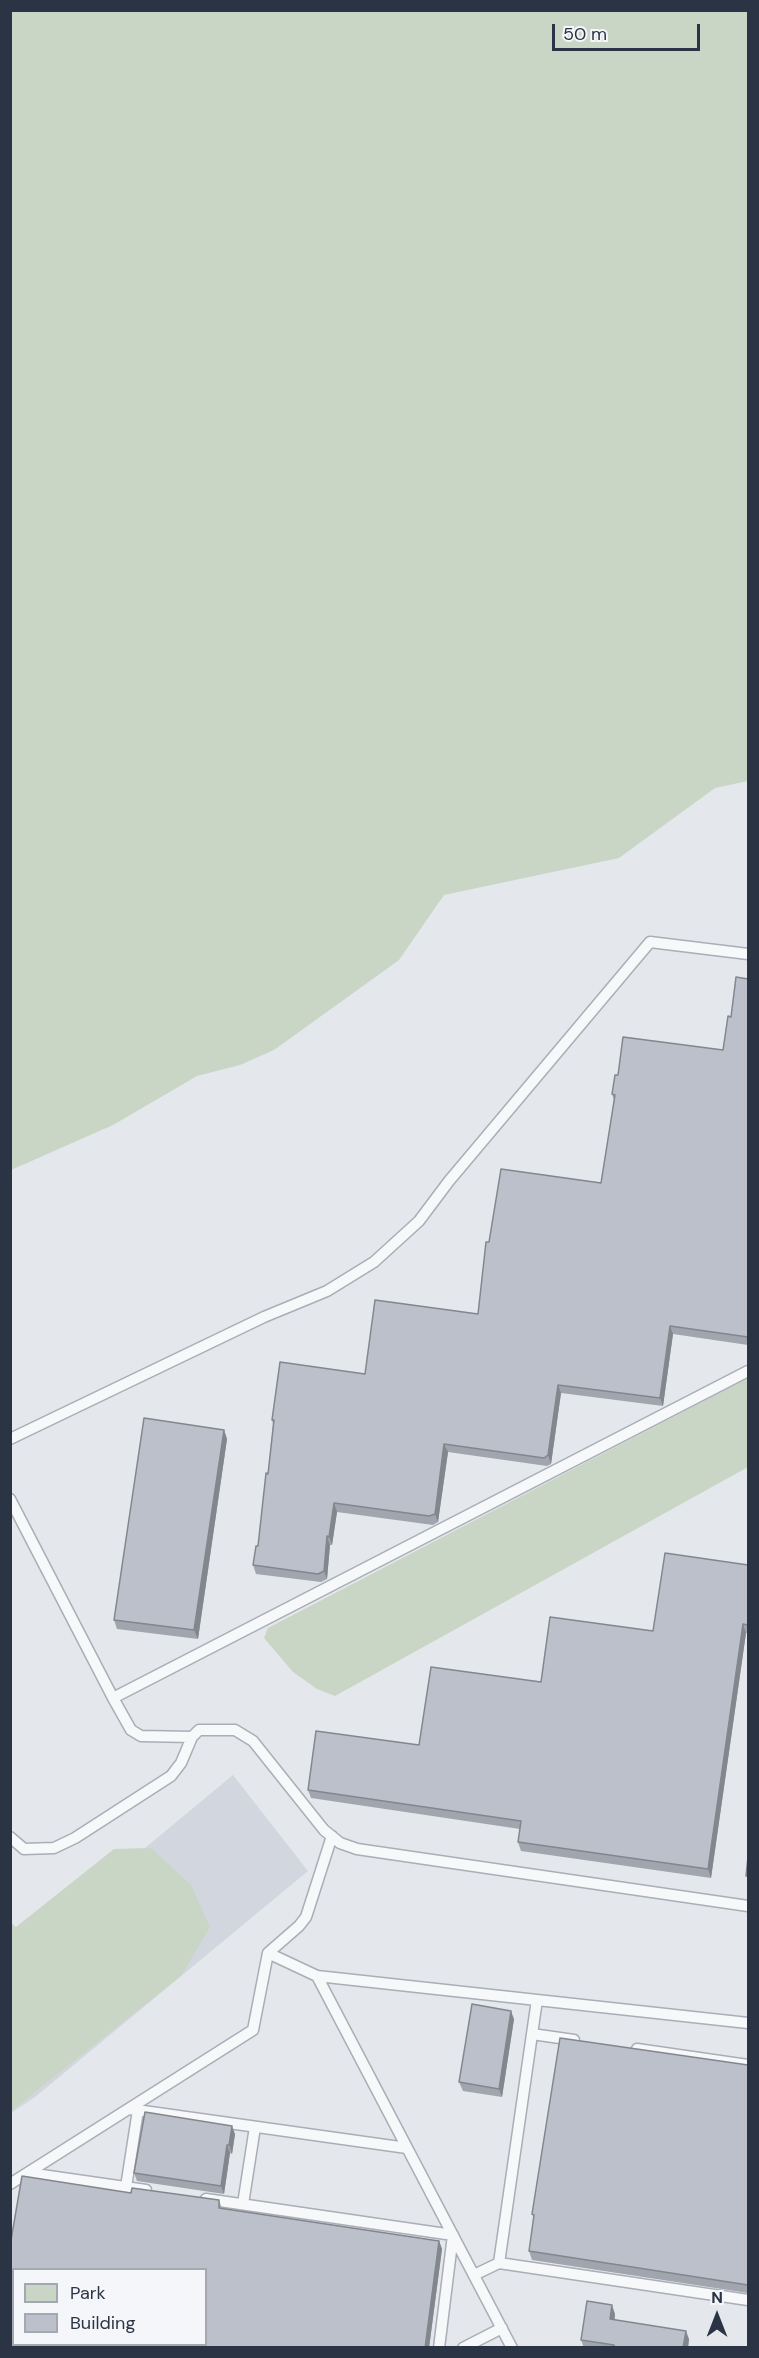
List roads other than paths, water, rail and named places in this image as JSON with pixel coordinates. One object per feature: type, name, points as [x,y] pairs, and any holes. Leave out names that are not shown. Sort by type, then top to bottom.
[{"type":"lane","points":[[10,1438],[264,1317],[327,1291],[374,1262],[419,1221],[449,1181],[650,942],[748,954]]},
{"type":"lane","points":[[113,1698],[748,1371]]},
{"type":"lane","points":[[10,1499],[131,1730],[141,1736],[192,1737]]},
{"type":"lane","points":[[10,1838],[24,1849],[54,1848],[75,1838],[171,1776],[181,1763],[192,1737],[199,1730],[235,1730],[253,1740],[324,1830],[340,1843],[357,1849],[748,1906]]},
{"type":"lane","points":[[11,2185],[133,2110],[253,2030],[268,1953],[306,1917],[332,1836]]},
{"type":"lane","points":[[268,1953],[317,1976],[748,2023]]},
{"type":"lane","points":[[317,1976],[512,2348]]},
{"type":"lane","points":[[499,2263],[537,2000]]},
{"type":"lane","points":[[532,2034],[589,2042]]},
{"type":"lane","points":[[623,2047],[748,2065]]},
{"type":"lane","points":[[133,2110],[407,2148]]},
{"type":"lane","points":[[126,2187],[133,2110]]},
{"type":"lane","points":[[243,2204],[255,2127]]},
{"type":"lane","points":[[28,2173],[161,2193]]},
{"type":"lane","points":[[196,2198],[453,2235]]},
{"type":"lane","points":[[439,2348],[453,2235]]},
{"type":"lane","points":[[474,2275],[499,2263],[748,2300]]},
{"type":"lane","points":[[463,2348],[502,2328]]}]
